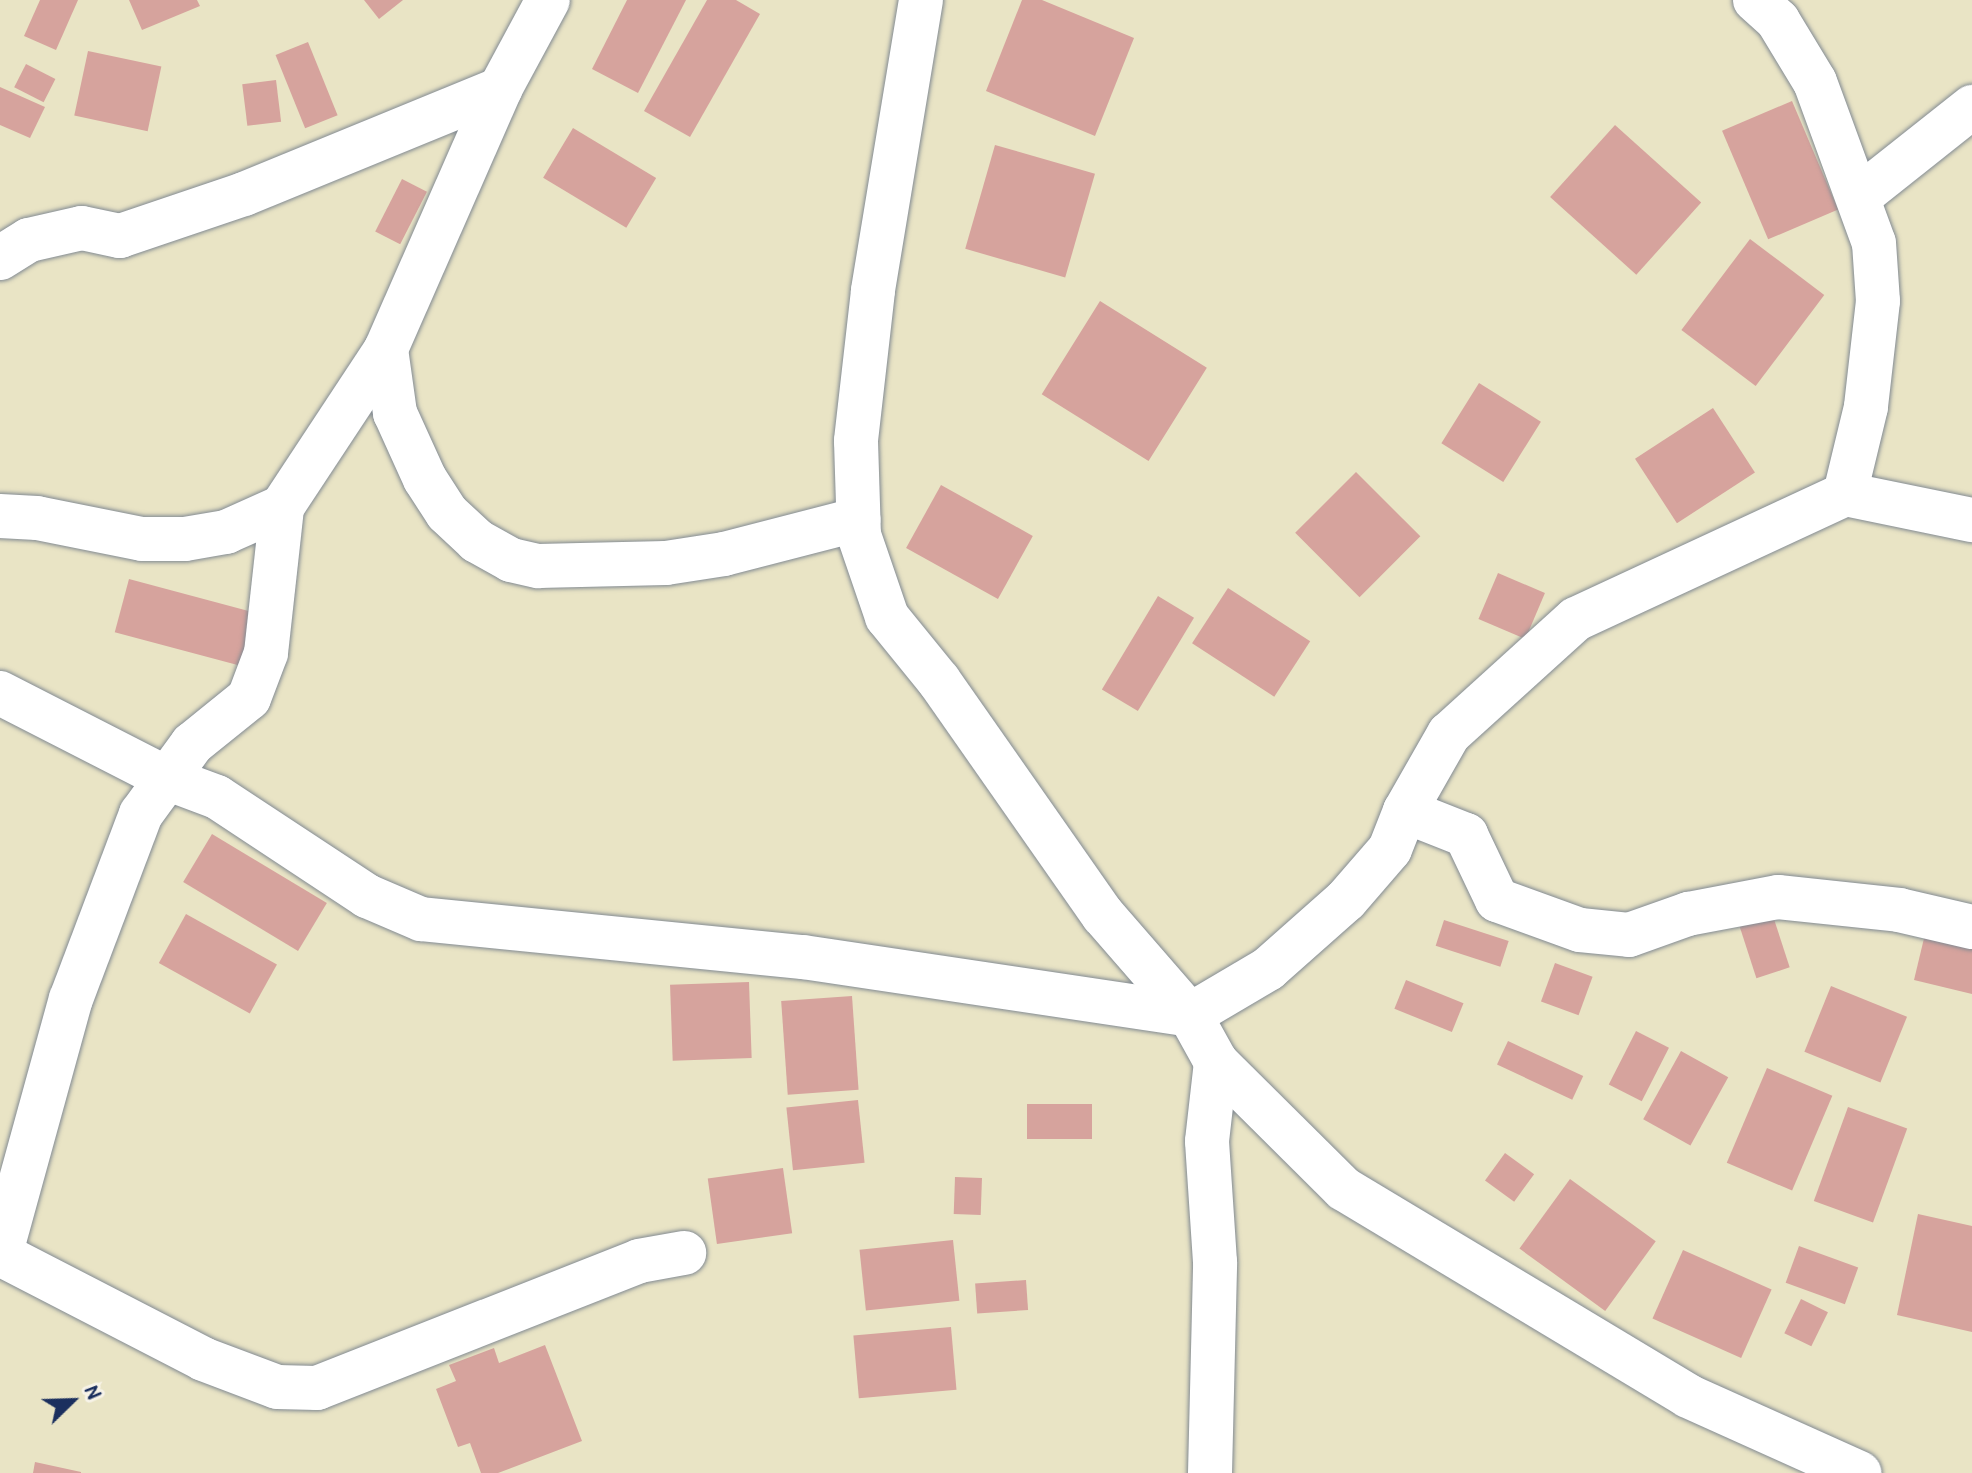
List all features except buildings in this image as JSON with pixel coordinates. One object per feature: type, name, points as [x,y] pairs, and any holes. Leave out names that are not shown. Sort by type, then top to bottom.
[{"type":"street","points":[[0,516],[37,518],[142,539],[185,539],[226,532],[282,507],[330,442],[386,349],[500,89],[548,0]]},
{"type":"street","points":[[921,0],[873,291],[856,441],[859,519],[887,617],[939,681],[1103,915],[1190,1015],[1216,1062],[1344,1189],[1688,1396],[1859,1473]]},
{"type":"street","points":[[1755,0],[1778,21],[1815,82],[1861,195],[1874,243],[1878,301],[1866,407],[1845,494]]},
{"type":"street","points":[[0,258],[29,240],[82,228],[120,236],[244,194],[500,89]]},
{"type":"street","points":[[1861,195],[1972,107]]},
{"type":"street","points":[[386,349],[395,413],[425,479],[447,513],[477,541],[511,560],[538,566],[666,563],[724,554],[859,519]]},
{"type":"street","points":[[0,693],[166,778],[217,797],[367,896],[421,919],[803,957],[1190,1015],[1268,969],[1346,900],[1390,849],[1405,811],[1449,734],[1576,619],[1845,494],[1972,520]]},
{"type":"street","points":[[282,507],[266,653],[249,698],[192,744],[141,814],[71,999],[0,1255],[203,1359],[277,1387],[317,1388],[639,1261],[684,1253]]},
{"type":"street","points":[[1405,811],[1466,835],[1497,900],[1580,930],[1629,935],[1688,914],[1778,897],[1899,910],[1972,927]]},
{"type":"street","points":[[1210,1473],[1215,1262],[1207,1141],[1216,1062]]}]
